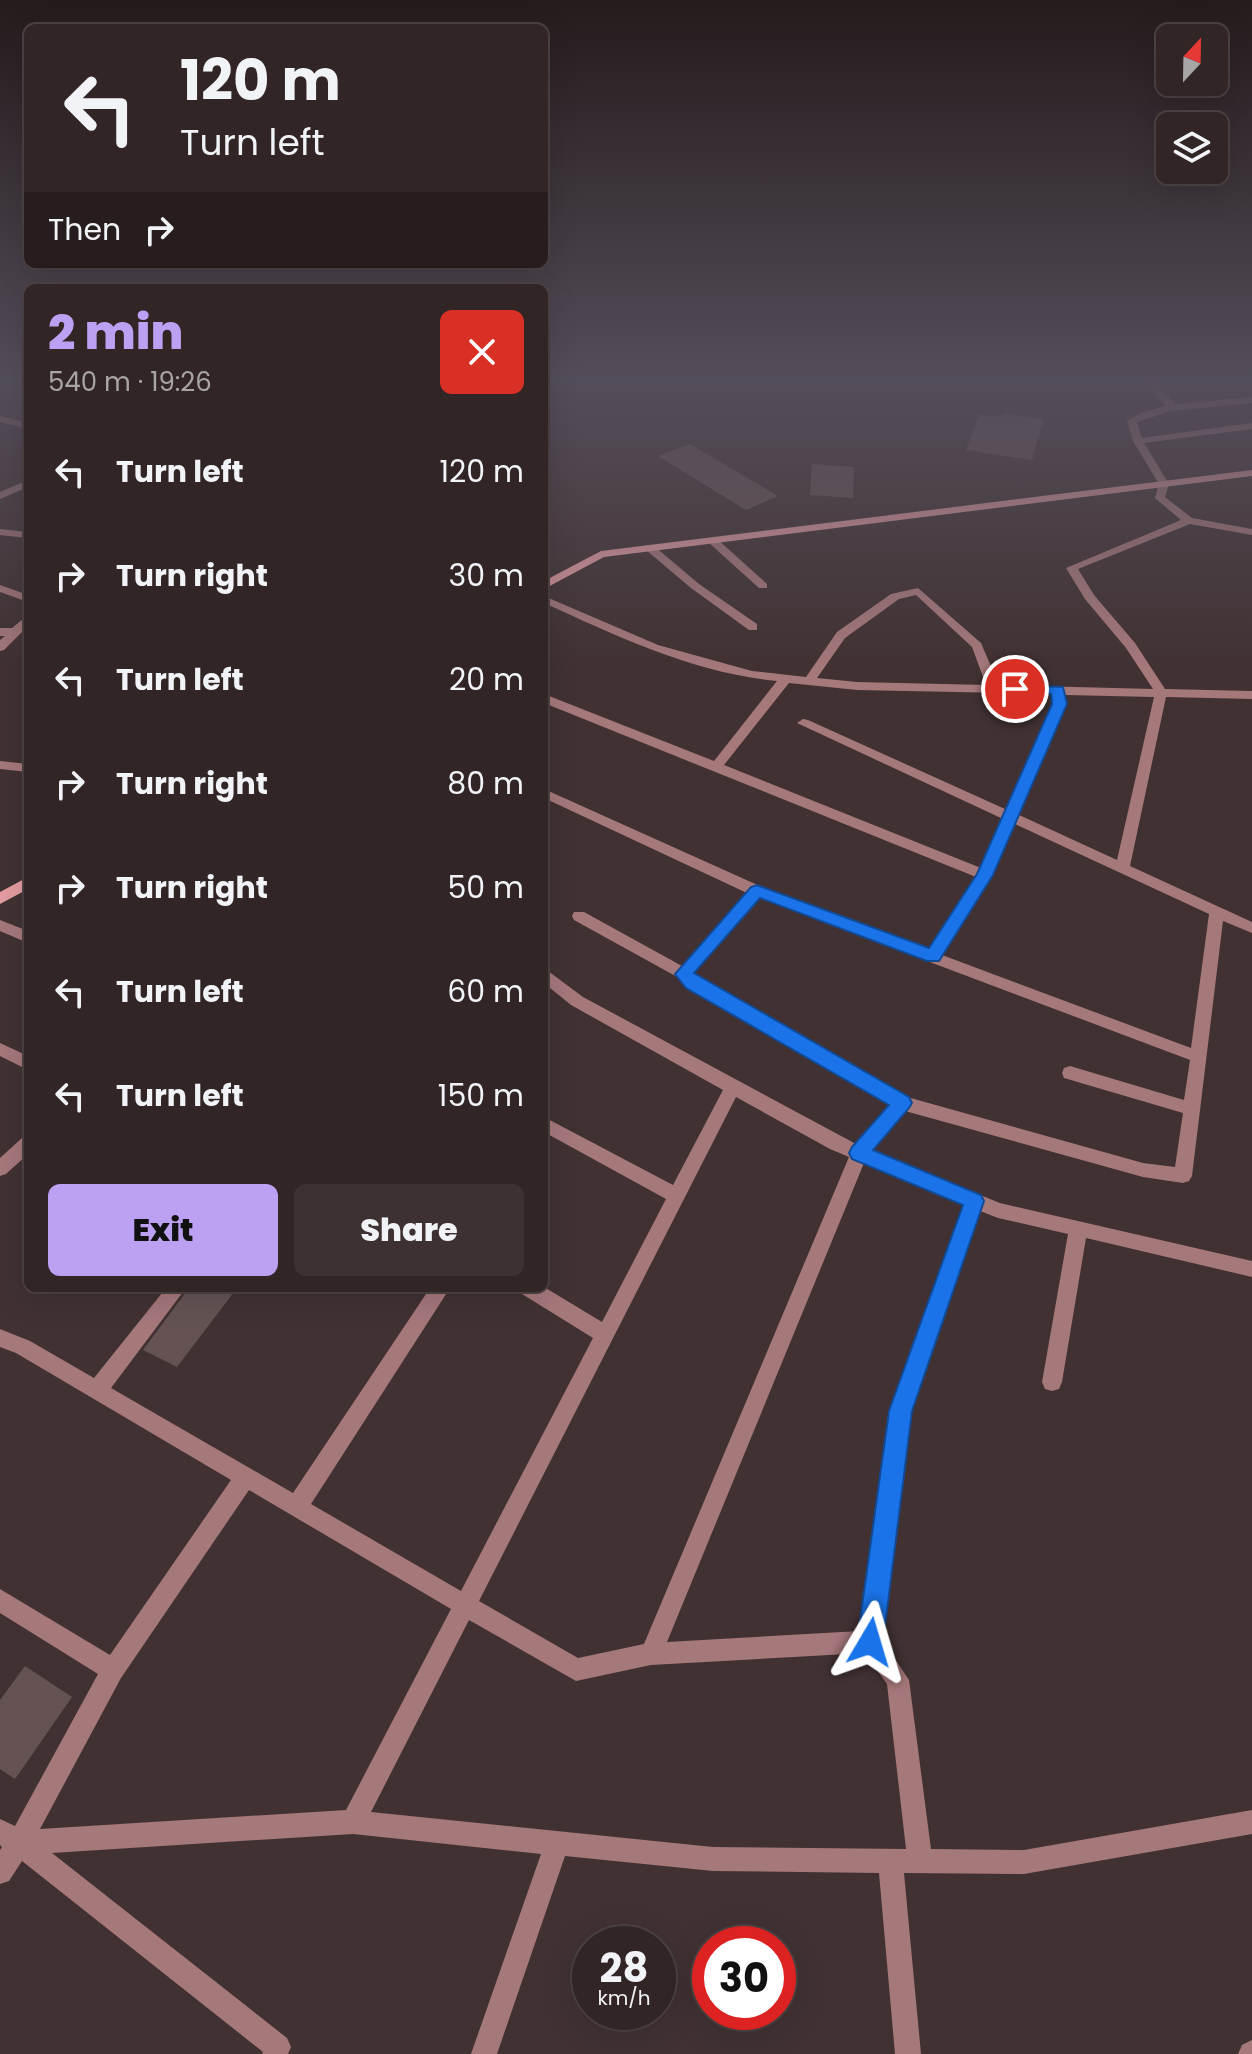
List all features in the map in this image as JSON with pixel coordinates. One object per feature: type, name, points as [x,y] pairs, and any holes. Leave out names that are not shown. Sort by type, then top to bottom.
[{"type":"street","points":[[1159,476],[1164,484],[1160,498],[1189,521],[1252,532]]},
{"type":"street","points":[[548,584],[601,554],[1229,476]]},
{"type":"street","points":[[0,496],[24,485]]},
{"type":"street","points":[[1122,868],[1161,692],[1131,646],[1089,597],[1072,568],[1189,521]]},
{"type":"street","points":[[0,532],[24,535]]},
{"type":"street","points":[[712,540],[763,586]]},
{"type":"street","points":[[650,548],[695,586],[753,627]]},
{"type":"street","points":[[0,588],[24,597]]},
{"type":"street","points":[[809,681],[841,635],[895,596],[918,591],[977,646],[994,689]]},
{"type":"street","points":[[548,601],[654,648],[751,675],[857,686],[1252,695]]},
{"type":"street","points":[[0,647],[24,623]]},
{"type":"street","points":[[0,632],[15,632]]},
{"type":"street","points":[[716,767],[786,678]]},
{"type":"street","points":[[933,957],[985,875],[1059,704],[1058,690]]},
{"type":"street","points":[[548,700],[985,875]]},
{"type":"street","points":[[803,723],[1252,928]]},
{"type":"street","points":[[0,765],[24,768]]},
{"type":"street","points":[[548,795],[757,891],[1196,1056]]},
{"type":"street","points":[[0,899],[24,884]]},
{"type":"street","points":[[684,974],[757,891]]},
{"type":"street","points":[[579,916],[684,974],[693,983],[902,1103],[1143,1170],[1183,1176],[1196,1056],[1217,912]]},
{"type":"street","points":[[0,925],[24,935]]},
{"type":"street","points":[[548,977],[577,1001],[733,1087],[859,1153],[974,1201],[998,1210],[1252,1269]]},
{"type":"street","points":[[0,1049],[24,1061]]},
{"type":"street","points":[[1070,1073],[1191,1109]]},
{"type":"street","points":[[353,1822],[733,1087]]},
{"type":"street","points":[[651,1654],[859,1153],[902,1103]]},
{"type":"street","points":[[548,1126],[677,1196]]},
{"type":"street","points":[[0,1169],[24,1147]]},
{"type":"street","points":[[920,1862],[898,1680],[870,1642],[901,1411],[974,1201]]},
{"type":"street","points":[[1052,1382],[1078,1229]]},
{"type":"street","points":[[97,1390],[174,1292]]},
{"type":"street","points":[[297,1506],[438,1292]]},
{"type":"street","points":[[536,1292],[606,1335]]},
{"type":"street","points":[[0,1338],[23,1347],[576,1670],[651,1654],[870,1642]]},
{"type":"street","points":[[0,1872],[10,1837],[113,1670],[246,1476]]},
{"type":"street","points":[[0,1600],[113,1670]]},
{"type":"street","points":[[10,1837],[353,1822],[713,1859],[1024,1862],[1252,1822]]},
{"type":"street","points":[[10,1837],[278,2047],[275,2054]]},
{"type":"street","points":[[484,2054],[557,1843]]},
{"type":"street","points":[[890,1861],[908,2054]]},
{"type":"building","points":[[690,476],[744,476],[778,496],[746,510]]},
{"type":"building","points":[[811,476],[854,476],[853,498],[810,495]]},
{"type":"building","points":[[186,1292],[234,1292],[177,1367],[143,1350]]},
{"type":"building","points":[[25,1666],[72,1697],[15,1779],[0,1769],[0,1700]]},
{"type":"route","points":[[870,1642],[901,1411],[974,1201],[859,1153],[902,1103],[693,983],[684,974],[757,891],[933,957],[985,875],[1059,704],[1058,690],[1015,689]]}]
